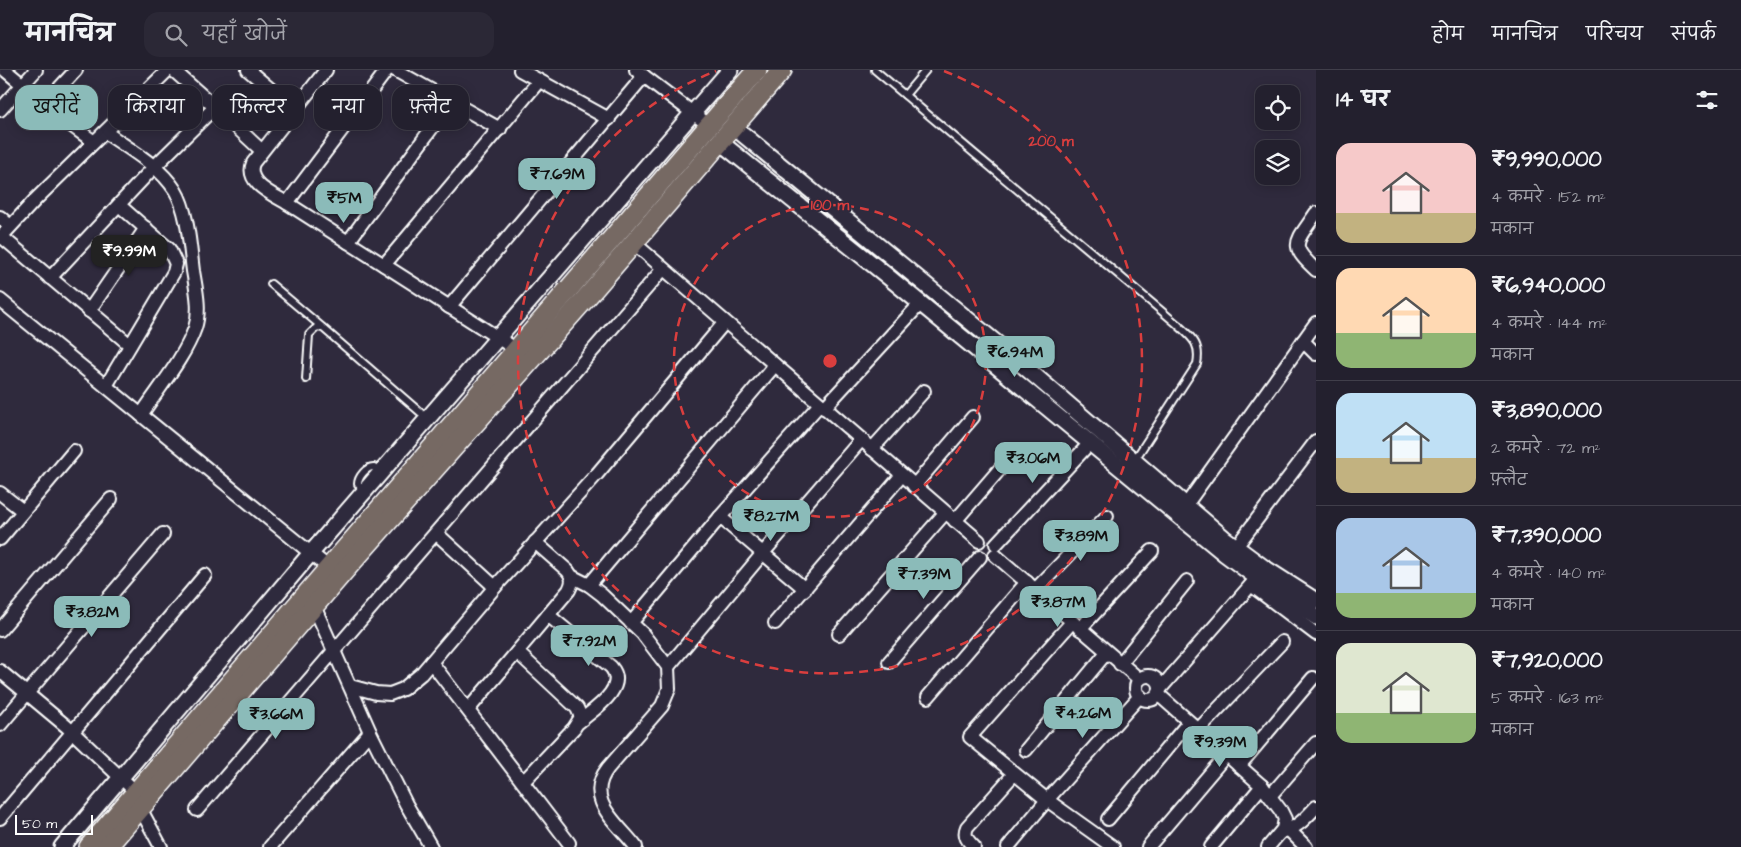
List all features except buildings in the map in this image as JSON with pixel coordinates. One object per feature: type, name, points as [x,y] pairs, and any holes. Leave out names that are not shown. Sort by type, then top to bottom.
[{"type":"main road","points":[[89,847],[138,800],[314,606],[634,243],[721,130],[757,70]]},
{"type":"main road","points":[[106,847],[138,800],[329,568],[517,350],[721,130],[782,70]]},
{"type":"street","points":[[5,70],[23,85],[36,70]]},
{"type":"street","points":[[76,70],[52,96],[50,102],[52,107],[94,142]]},
{"type":"street","points":[[130,345],[1,237],[168,70]]},
{"type":"street","points":[[173,70],[212,103]]},
{"type":"street","points":[[248,70],[266,85]]},
{"type":"street","points":[[287,203],[386,70]]},
{"type":"street","points":[[395,70],[421,85]]},
{"type":"street","points":[[520,70],[608,119]]},
{"type":"street","points":[[62,847],[122,779],[311,553],[730,70]]},
{"type":"street","points":[[304,97],[322,71]]},
{"type":"street","points":[[449,307],[608,119],[640,72],[693,112],[721,130],[1006,351],[1134,461],[1182,511]]},
{"type":"street","points":[[384,265],[539,81]]},
{"type":"street","points":[[0,110],[15,94]]},
{"type":"street","points":[[50,278],[212,109]]},
{"type":"street","points":[[469,112],[500,129]]},
{"type":"street","points":[[240,130],[262,151]]},
{"type":"street","points":[[279,130],[250,170],[256,183],[517,350]]},
{"type":"street","points":[[348,242],[430,130]]},
{"type":"street","points":[[721,130],[920,304],[1089,444],[1182,511],[1232,552],[1254,581],[1316,634]]},
{"type":"street","points":[[105,132],[154,168],[167,180],[175,191],[182,206],[191,254],[197,302],[196,326],[184,351],[141,415]]},
{"type":"street","points":[[106,386],[170,279],[176,264],[169,249],[119,205]]},
{"type":"street","points":[[1316,213],[1297,243],[1300,255],[1316,270]]},
{"type":"street","points":[[0,217],[10,226]]},
{"type":"street","points":[[89,311],[146,228]]},
{"type":"street","points":[[634,243],[979,541]]},
{"type":"street","points":[[197,810],[663,269]]},
{"type":"street","points":[[0,300],[329,568]]},
{"type":"street","points":[[631,622],[720,517],[822,406],[920,304]]},
{"type":"street","points":[[350,686],[376,693],[390,694],[403,689],[421,674],[495,587],[597,474],[725,322]]},
{"type":"street","points":[[1182,511],[1316,323]]},
{"type":"street","points":[[1303,341],[1316,354]]},
{"type":"street","points":[[589,585],[775,365]]},
{"type":"street","points":[[872,449],[924,391]]},
{"type":"street","points":[[914,486],[973,417]]},
{"type":"street","points":[[668,667],[861,440]]},
{"type":"street","points":[[1232,552],[1316,441]]},
{"type":"street","points":[[980,557],[988,559],[1089,444]]},
{"type":"street","points":[[0,539],[74,451]]},
{"type":"street","points":[[839,634],[950,517],[1006,462]]},
{"type":"street","points":[[775,623],[902,475]]},
{"type":"street","points":[[0,493],[24,511]]},
{"type":"street","points":[[0,630],[111,499]]},
{"type":"street","points":[[928,697],[1031,586],[1107,516]]},
{"type":"street","points":[[720,517],[805,589]]},
{"type":"street","points":[[436,533],[495,587]]},
{"type":"street","points":[[0,725],[163,534]]},
{"type":"street","points":[[980,557],[977,549],[979,541],[988,537],[996,549],[1031,586],[1139,679]]},
{"type":"street","points":[[535,542],[571,576],[589,585],[631,622],[655,648],[668,667],[669,689],[662,706],[602,775],[600,783],[601,801],[608,814],[636,847]]},
{"type":"street","points":[[1113,847],[1047,800],[970,738],[1076,626],[1152,551]]},
{"type":"street","points":[[1232,552],[1263,567],[1316,601]]},
{"type":"street","points":[[889,662],[980,557]]},
{"type":"street","points":[[0,818],[205,575]]},
{"type":"street","points":[[468,710],[569,590],[572,584],[571,576]]},
{"type":"street","points":[[1120,664],[1187,580]]},
{"type":"street","points":[[1254,581],[1316,617]]},
{"type":"street","points":[[1254,581],[1159,692],[1152,699],[1140,696],[1136,688],[1139,679],[1145,676],[1153,677],[1159,682],[1159,692],[1194,726],[1262,786],[1284,819],[1283,829],[1306,847]]},
{"type":"street","points":[[314,606],[370,732],[406,804],[432,847]]},
{"type":"street","points":[[523,782],[579,722],[609,695],[616,682],[616,673],[611,666],[548,615]]},
{"type":"street","points":[[1108,819],[1194,726],[1282,642]]},
{"type":"street","points":[[517,652],[576,708],[581,717],[579,722]]},
{"type":"street","points":[[1026,750],[1107,652]]},
{"type":"street","points":[[431,662],[569,843]]},
{"type":"street","points":[[0,671],[73,733],[122,779],[138,800],[161,847]]},
{"type":"street","points":[[1239,766],[1313,678]]},
{"type":"street","points":[[1008,847],[1047,800],[1140,696]]},
{"type":"street","points":[[270,847],[370,732]]},
{"type":"street","points":[[1270,796],[1316,743]]},
{"type":"street","points":[[1148,847],[1226,755]]},
{"type":"street","points":[[974,847],[966,836],[965,831],[967,827],[1014,774]]},
{"type":"street","points":[[1211,847],[1262,786]]},
{"type":"street","points":[[1268,847],[1285,831],[1298,825],[1316,807]]},
{"type":"lane","points":[[876,70],[1177,324],[1197,344],[1199,353],[1197,364],[1134,461]]},
{"type":"lane","points":[[905,95],[926,70]]},
{"type":"lane","points":[[271,284],[428,419]]},
{"type":"lane","points":[[306,380],[309,335],[317,327],[323,328]]}]
